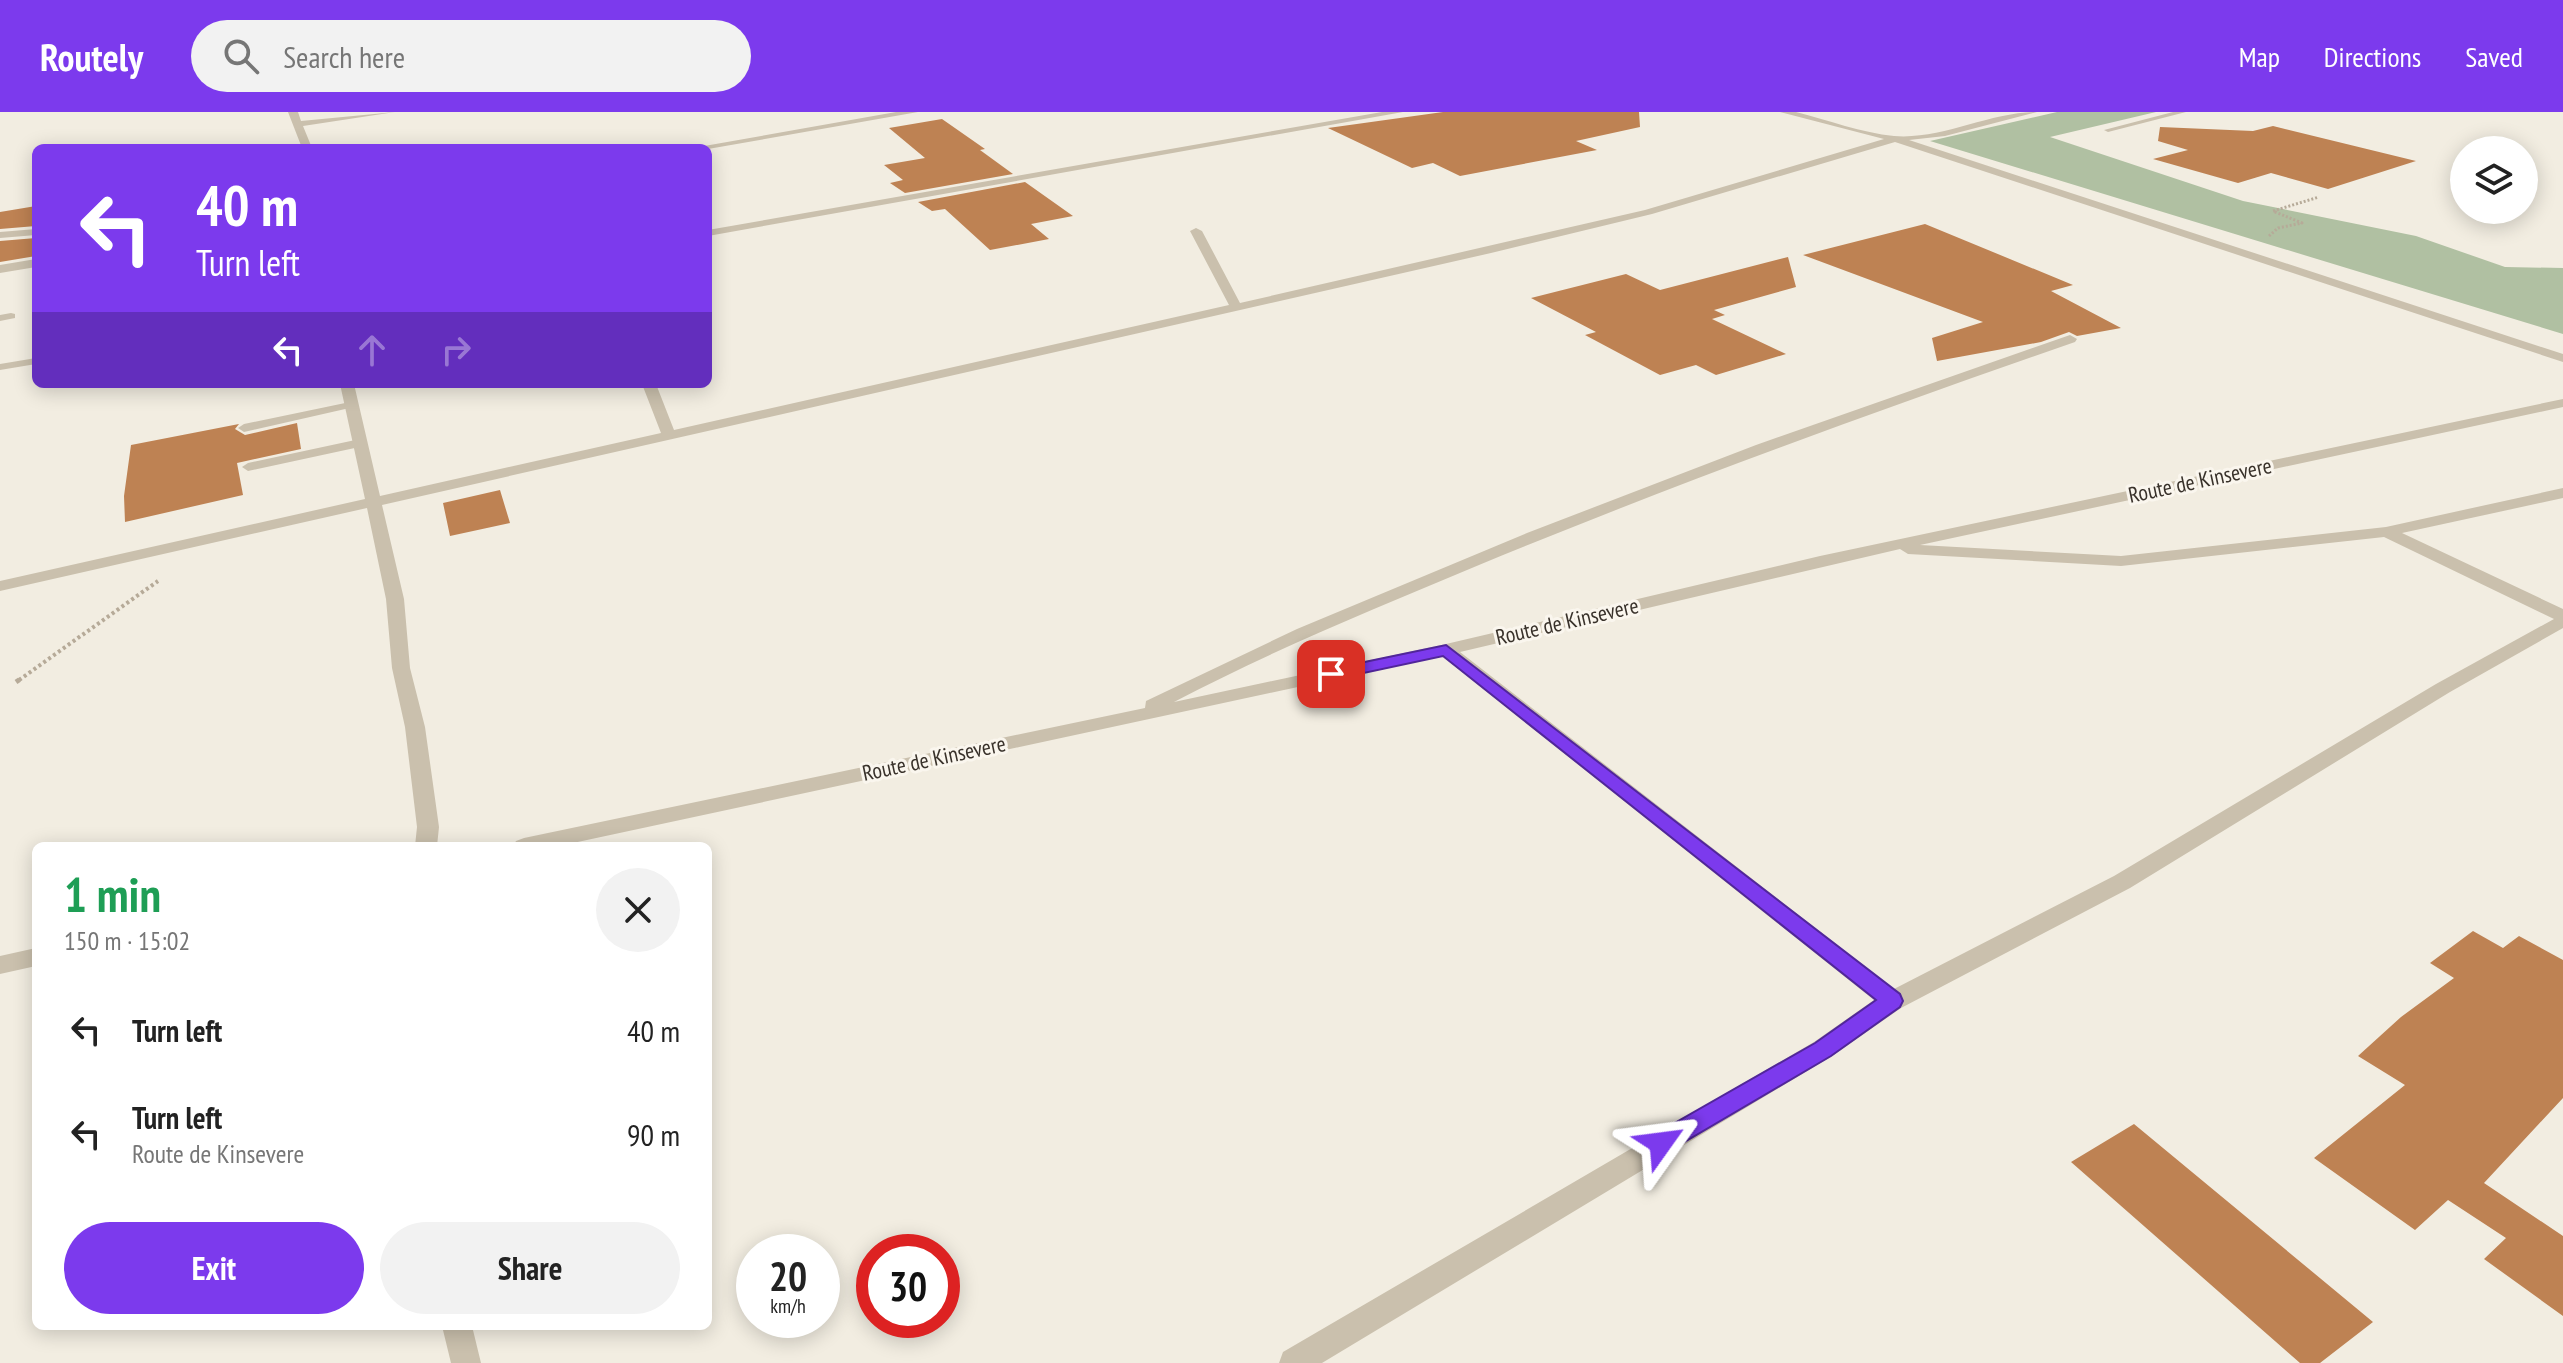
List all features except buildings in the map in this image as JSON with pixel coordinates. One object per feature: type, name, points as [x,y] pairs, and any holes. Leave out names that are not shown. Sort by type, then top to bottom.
[{"type":"street","points":[[293,112],[306,144]]},
{"type":"street","points":[[298,124],[337,116],[390,112]]},
{"type":"street","points":[[712,146],[913,112]]},
{"type":"street","points":[[712,232],[1398,112]]},
{"type":"street","points":[[1785,112],[1895,139],[2563,358]]},
{"type":"street","points":[[0,586],[1237,308],[1648,212],[1895,139],[1945,133],[2032,112]]},
{"type":"street","points":[[1196,231],[1237,308]]},
{"type":"street","points":[[0,269],[32,264]]},
{"type":"street","points":[[1130,717],[1228,668],[1506,547],[1629,499],[2070,339]]},
{"type":"street","points":[[348,388],[395,599],[401,668],[415,727],[428,827],[426,842]]},
{"type":"street","points":[[651,388],[669,435]]},
{"type":"street","name":"Route de Kinsevere","points":[[543,842],[1446,650],[1880,548],[2563,403]]},
{"type":"street","points":[[1880,548],[2121,561],[2386,532],[2563,493]]},
{"type":"street","points":[[2386,532],[2563,619]]},
{"type":"street","points":[[1294,1363],[1823,1049],[1892,1001],[2122,882],[2563,619]]},
{"type":"street","points":[[1446,650],[1892,1001]]},
{"type":"street","points":[[0,965],[32,958]]},
{"type":"street","points":[[458,1330],[466,1363]]},
{"type":"lane","points":[[2108,130],[2182,112]]},
{"type":"lane","points":[[0,235],[32,232]]},
{"type":"lane","points":[[0,367],[32,362]]},
{"type":"lane","points":[[244,428],[350,405]]},
{"type":"lane","points":[[248,467],[360,443]]},
{"type":"path","points":[[2252,255],[2257,245],[2278,228],[2302,223],[2273,211],[2319,197]]},
{"type":"path","points":[[16,682],[159,580]]},
{"type":"green space","points":[[2057,112],[2156,112],[2050,137],[2243,201],[2416,236],[2505,267],[2563,268],[2563,334],[1930,141]]},
{"type":"route","points":[[1331,674],[1446,650],[1892,1001],[1823,1049],[1661,1143]]}]
